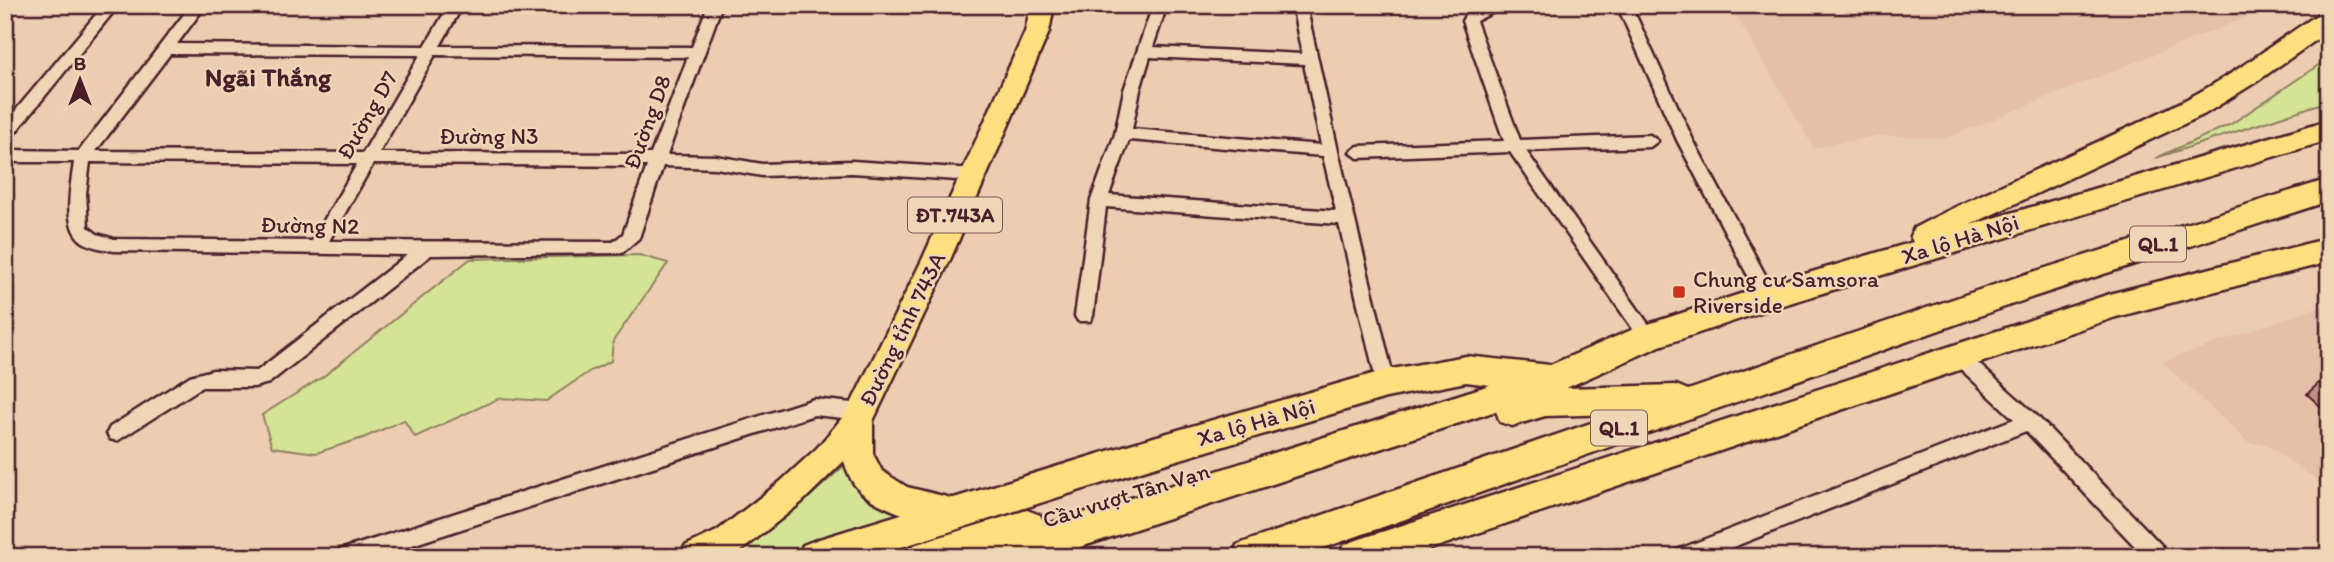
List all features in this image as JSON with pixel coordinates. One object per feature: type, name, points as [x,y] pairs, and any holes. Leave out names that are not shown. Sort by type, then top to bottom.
[{"type":"highway","points":[[1869,267],[2007,194],[2080,163],[2198,106],[2329,19]]},
{"type":"highway","name":"Xa lộ Hà Nội","points":[[1296,462],[1557,377],[1648,337],[1768,298],[2329,130]]},
{"type":"highway","name":"QL.1","points":[[1250,557],[1987,300],[2329,190]]},
{"type":"highway","points":[[1862,344],[1958,356],[2113,305],[2329,250]]},
{"type":"highway","points":[[1958,356],[1987,300]]},
{"type":"highway","name":"QL.1","points":[[1357,557],[1958,356]]},
{"type":"highway","name":"Xa lộ Hà Nội","points":[[960,513],[1147,454],[1385,384],[1466,369],[1557,377]]},
{"type":"highway","name":"QL.1","points":[[1296,462],[1545,402],[1705,398]]},
{"type":"highway","name":"Cầu vượt Tân Vạn","points":[[927,557],[1296,462]]},
{"type":"highway","name":"Cầu vượt Tân Vạn","points":[[998,557],[1296,462]]},
{"type":"highway","name":"Cầu vượt Tân Vạn","points":[[1061,557],[1296,462]]},
{"type":"highway","name":"QL.1","points":[[816,557],[960,513]]},
{"type":"main road","name":"Đường tỉnh 743A","points":[[697,557],[729,541],[790,492],[828,457],[860,417],[936,260],[1037,32],[1043,5]]},
{"type":"main road","name":"Đường tỉnh 743A","points":[[860,417],[857,456],[871,482],[904,502],[960,513]]},
{"type":"street","points":[[5,134],[112,5]]},
{"type":"street","points":[[83,156],[199,5]]},
{"type":"street","name":"Đường D7","points":[[317,247],[456,5]]},
{"type":"street","name":"Đường D8","points":[[616,248],[630,239],[715,5]]},
{"type":"street","points":[[1084,316],[1099,200],[1123,135],[1132,90],[1160,5]]},
{"type":"street","points":[[1299,5],[1385,384]]},
{"type":"street","points":[[1544,5],[1492,8],[1472,15],[1469,21],[1514,146],[1648,337]]},
{"type":"street","points":[[1624,5],[1685,140],[1768,298]]},
{"type":"street","points":[[167,49],[697,52]]},
{"type":"street","points":[[1145,52],[1311,59]]},
{"type":"street","points":[[1123,135],[1330,151]]},
{"type":"street","points":[[1358,152],[1650,141]]},
{"type":"street","name":"Đường N3","points":[[5,156],[657,160],[716,162],[762,170],[852,167],[972,175]]},
{"type":"street","name":"Đường N2","points":[[83,156],[78,193],[80,229],[90,239],[114,244],[427,249],[616,248]]},
{"type":"street","points":[[1099,200],[1346,218]]},
{"type":"street","points":[[117,433],[209,376],[247,382],[262,378],[427,249]]},
{"type":"street","points":[[1958,356],[2029,421],[2159,557]]},
{"type":"street","points":[[346,557],[814,407],[860,417]]},
{"type":"street","points":[[1684,557],[2029,421]]},
{"type":"shaded area","points":[[1730,5],[2277,5],[1944,139],[1880,135],[1814,148]]},
{"type":"shaded area","points":[[2329,303],[2329,488],[2264,443],[2249,443],[2162,362]]},
{"type":"green space","points":[[2329,58],[2329,101],[2156,158],[2231,124]]},
{"type":"green space","points":[[639,255],[668,263],[613,341],[611,361],[590,371],[546,401],[500,398],[415,437],[404,420],[363,438],[316,453],[272,447],[262,415],[324,376],[470,259]]},
{"type":"green space","points":[[847,463],[854,485],[860,493],[875,504],[906,517],[776,557],[728,557],[804,502]]},
{"type":"building","points":[[2329,378],[2329,388],[2321,381]]},
{"type":"place","name":"Chung cư Samsora Riverside","points":[[1679,292]]},
{"type":"district","name":"Ngãi Thắng","points":[[268,77]]}]
